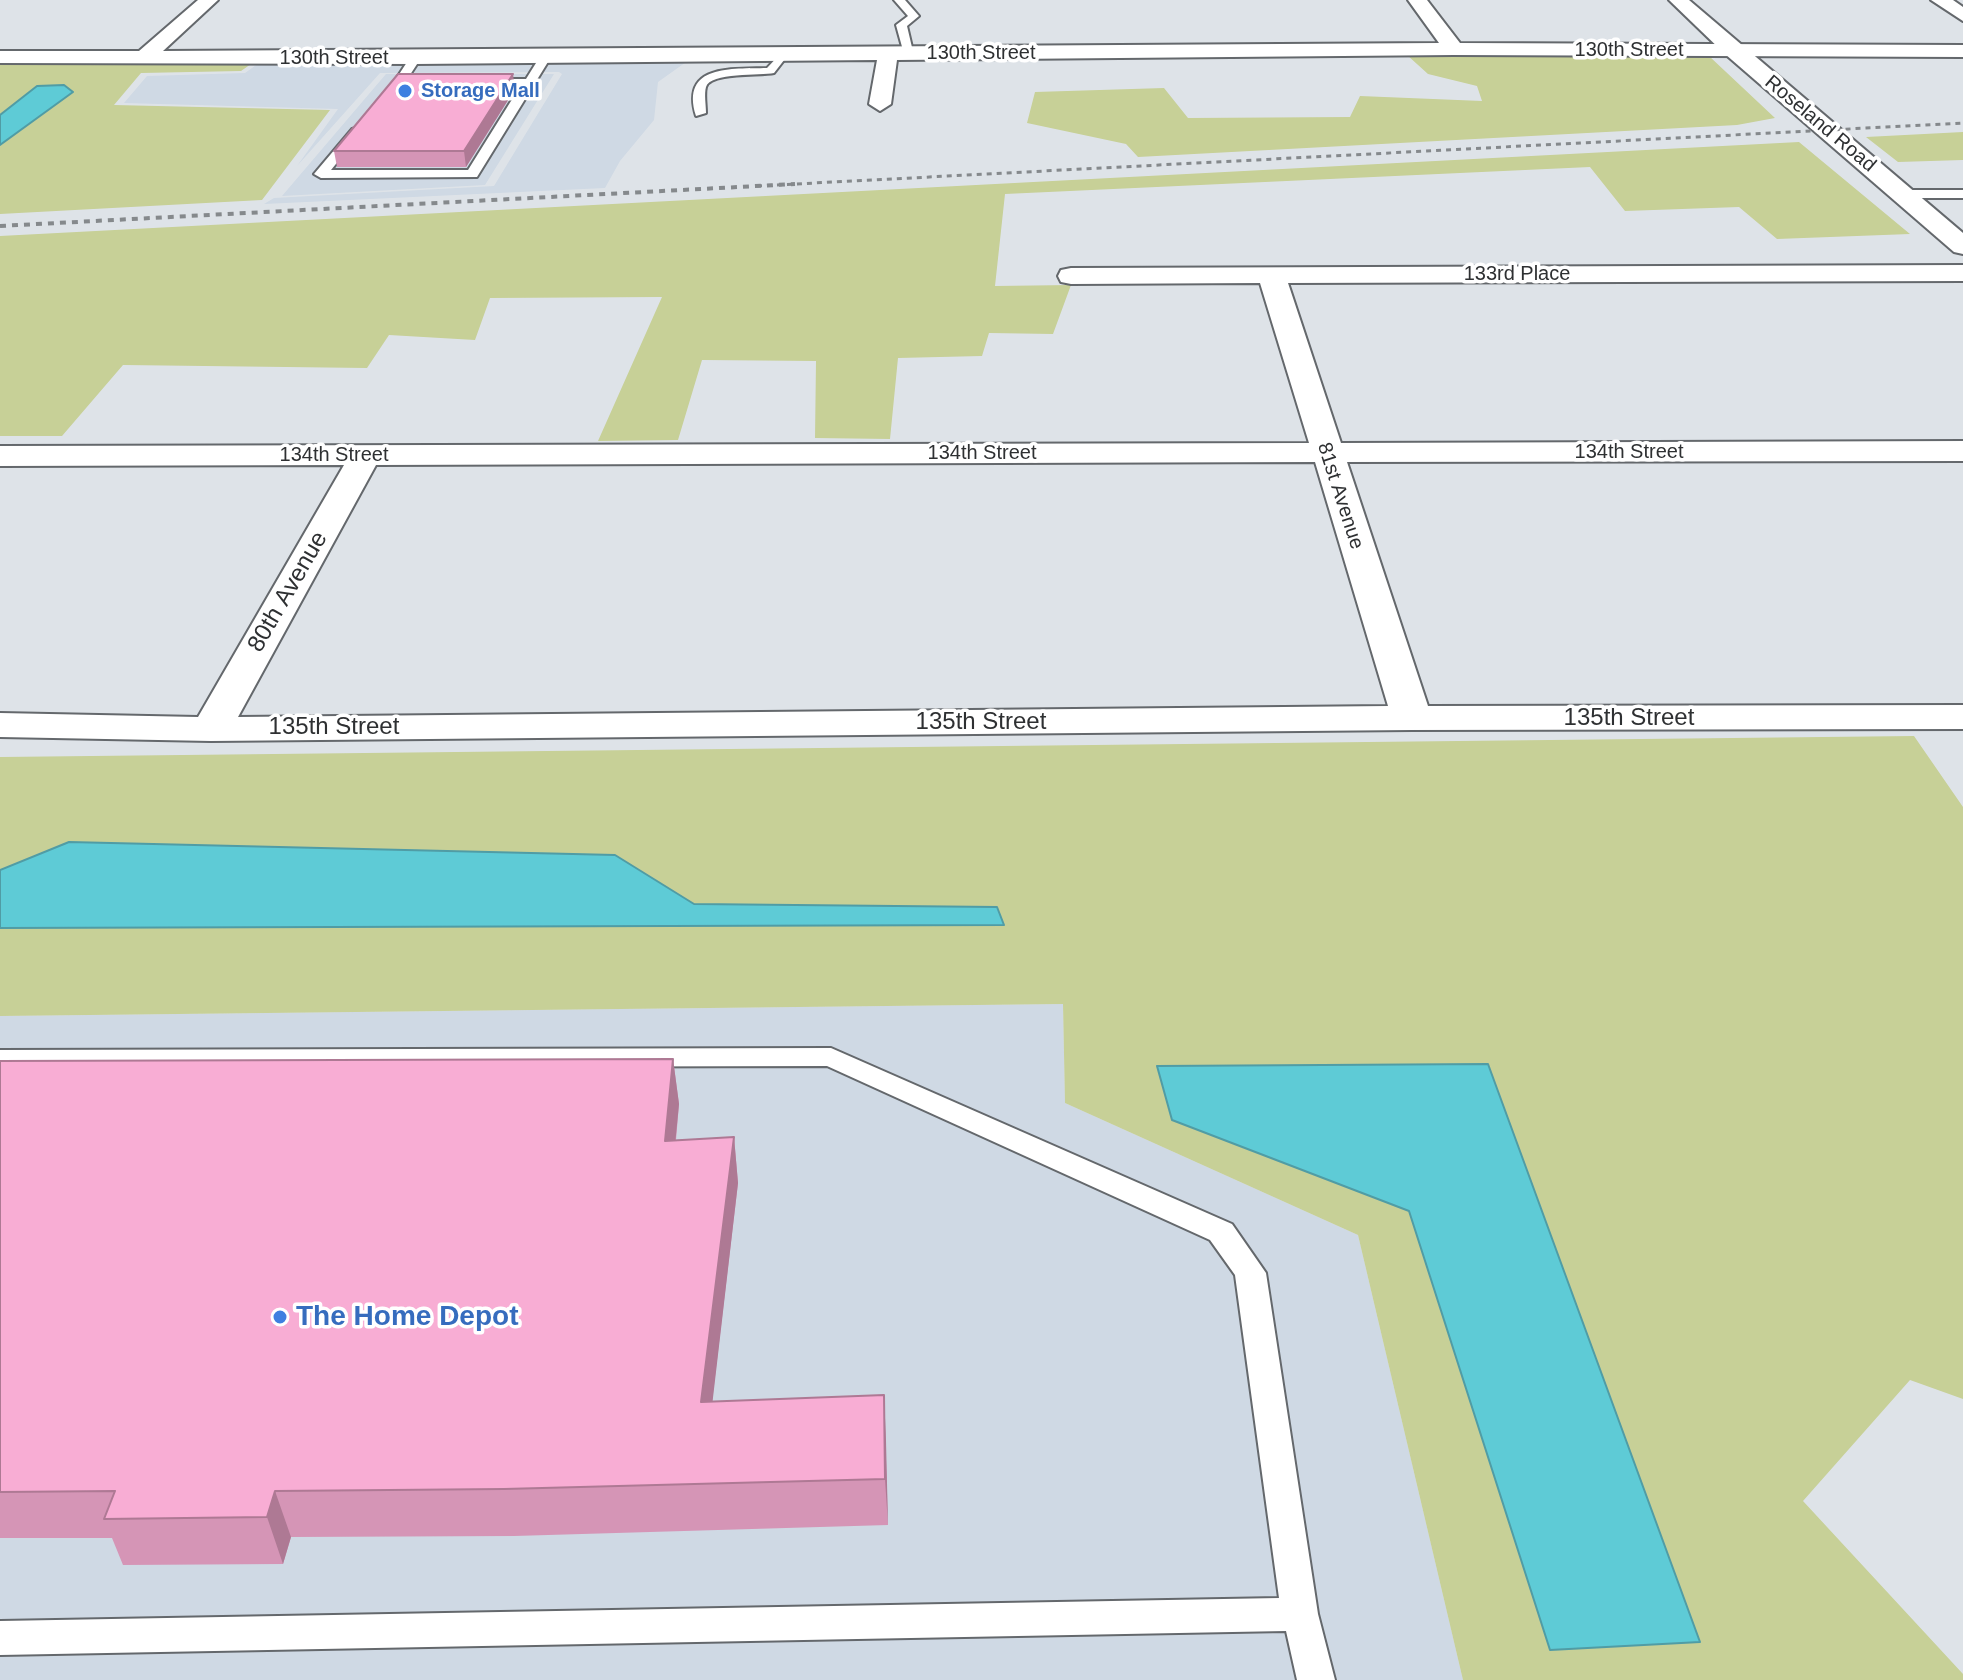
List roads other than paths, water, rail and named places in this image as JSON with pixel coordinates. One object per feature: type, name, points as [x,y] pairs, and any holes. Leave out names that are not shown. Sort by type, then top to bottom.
[{"type":"street","points":[[143,58],[209,0]]},
{"type":"street","points":[[1417,0],[1454,49]]},
{"type":"street","name":"Roseland Road","points":[[1678,0],[1732,50],[1963,246]]},
{"type":"street","points":[[1940,0],[1963,15]]},
{"type":"street","name":"130th Street","points":[[0,57],[545,57],[776,68],[888,54],[1454,49],[1963,51]]},
{"type":"street","points":[[880,104],[888,54]]},
{"type":"street","name":"133rd Place","points":[[1071,276],[1963,273]]},
{"type":"street","name":"81st Avenue","points":[[1271,274],[1325,453],[1412,718]]},
{"type":"street","name":"134th Street","points":[[0,456],[1963,451]]},
{"type":"street","name":"80th Avenue","points":[[211,729],[366,454]]},
{"type":"street","name":"135th Street","points":[[0,725],[211,729],[1412,718],[1963,717]]},
{"type":"lane","points":[[899,0],[914,16],[901,25],[910,54]]},
{"type":"lane","points":[[368,117],[321,174],[472,174],[545,57]]},
{"type":"lane","points":[[388,94],[400,82],[415,58]]},
{"type":"lane","points":[[700,113],[700,86],[705,79],[723,73],[776,68]]},
{"type":"lane","points":[[400,82],[414,82]]},
{"type":"lane","points":[[473,82],[531,82]]},
{"type":"lane","points":[[1901,194],[1963,194]]},
{"type":"lane","points":[[0,1059],[831,1057],[1221,1232],[1250,1273],[1300,1614],[1316,1680]]},
{"type":"lane","points":[[0,1638],[1300,1614]]},
{"type":"water","points":[[64,85],[73,92],[0,145],[0,115],[37,86]]},
{"type":"water","points":[[69,842],[615,855],[694,904],[997,907],[1004,925],[0,928],[0,870]]},
{"type":"water","points":[[1488,1064],[1700,1642],[1550,1650],[1409,1211],[1172,1120],[1157,1066]]},
{"type":"railway","points":[[770,185],[1963,123]]},
{"type":"railway","points":[[770,185],[795,184]]},
{"type":"railway","points":[[0,226],[770,185]]},
{"type":"railway","points":[[757,186],[770,185]]},
{"type":"place","name":"Storage Mall","points":[[405,91]]},
{"type":"place","name":"The Home Depot","points":[[280,1317]]}]
